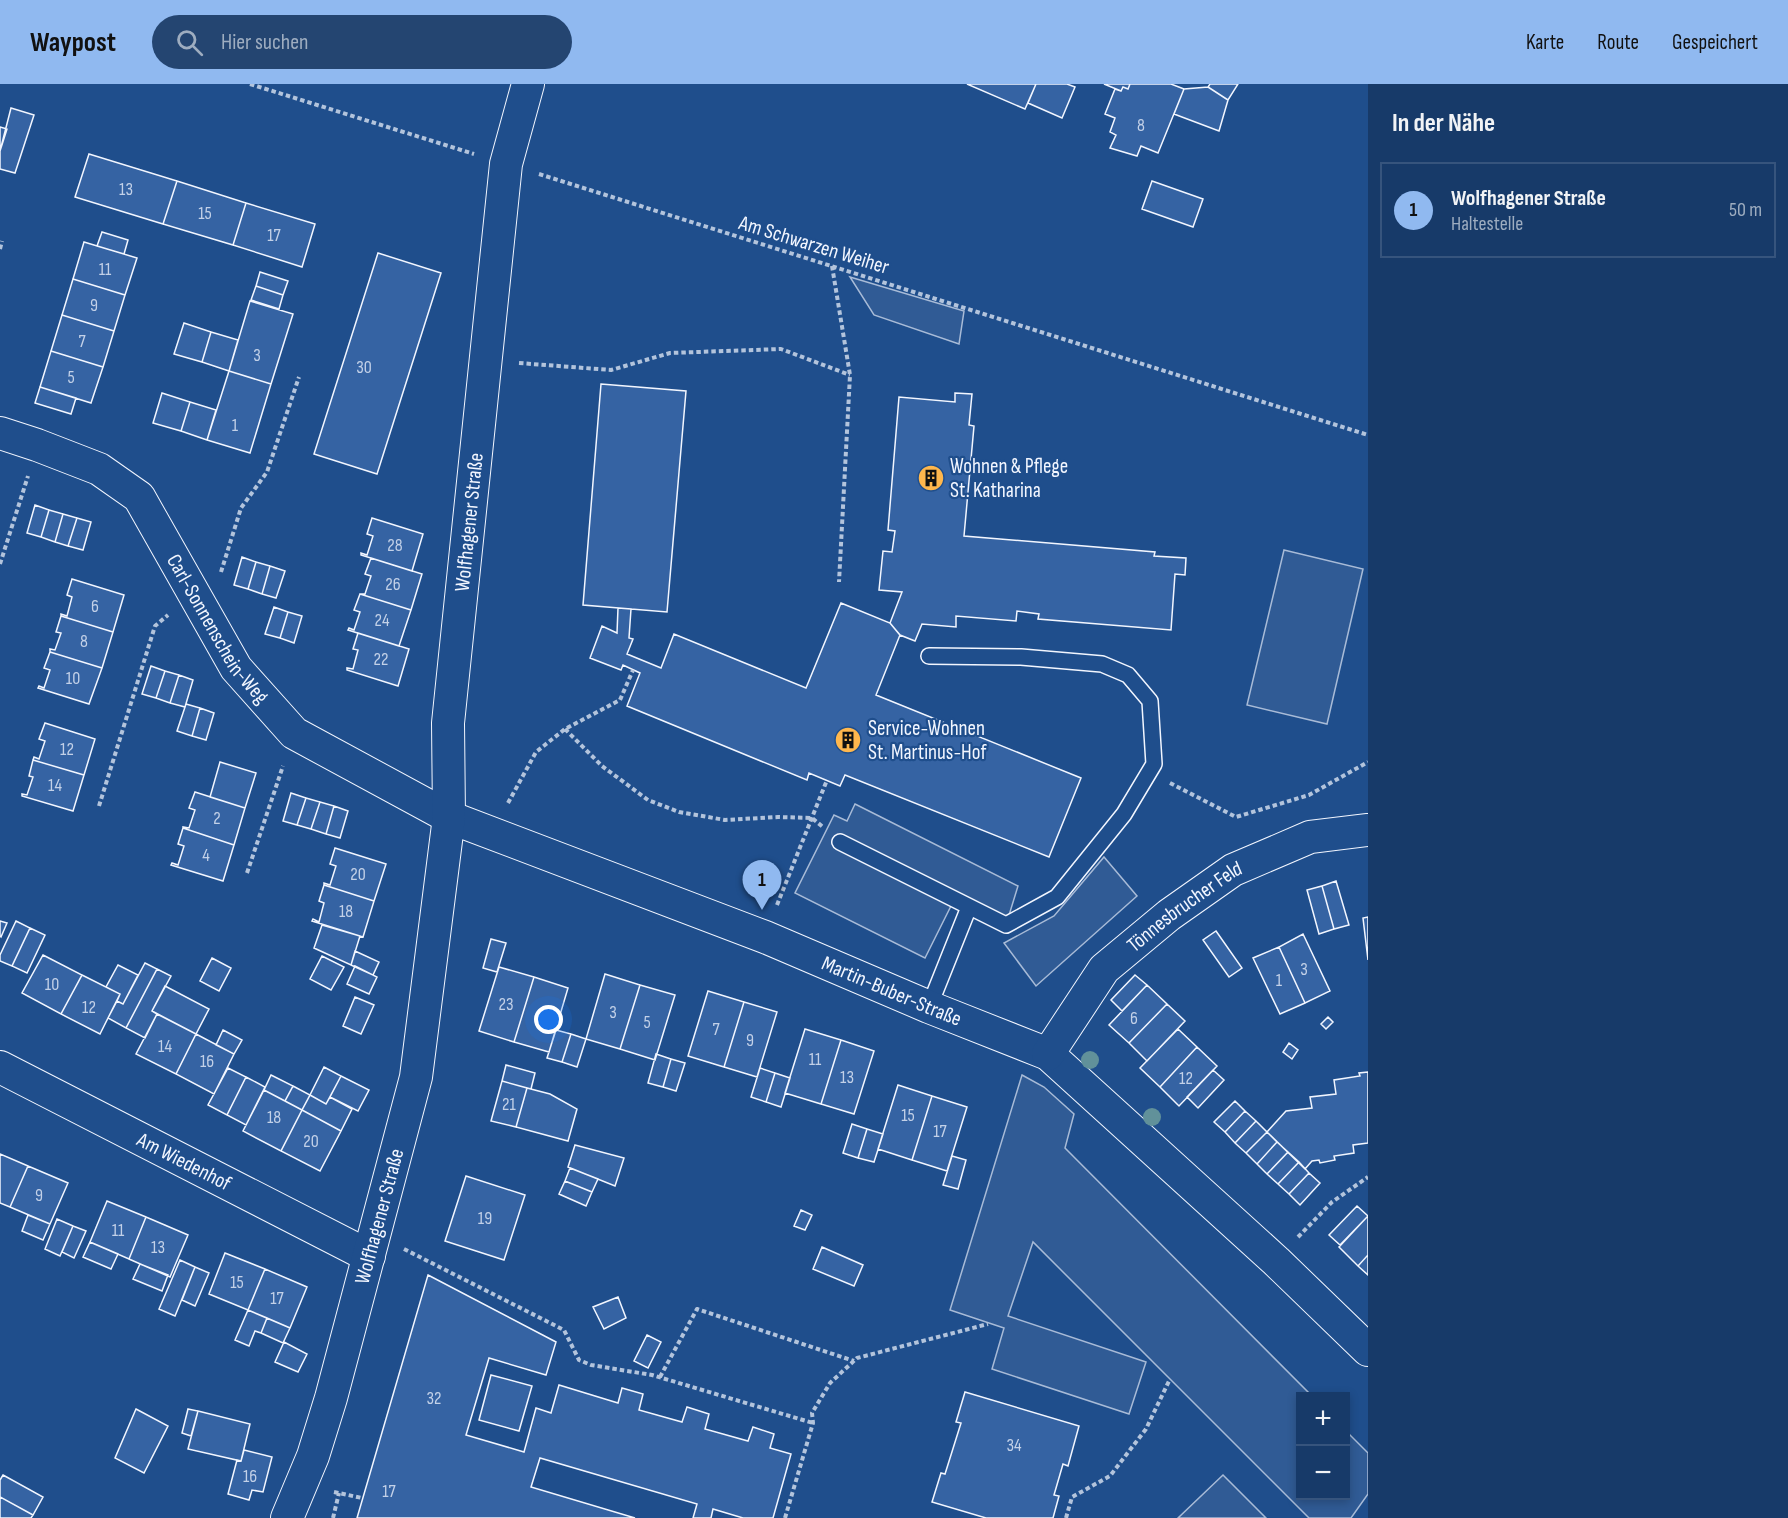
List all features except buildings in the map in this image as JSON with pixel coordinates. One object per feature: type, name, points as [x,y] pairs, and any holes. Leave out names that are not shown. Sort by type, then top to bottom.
[{"type":"street","name":"Wolfhagener Straße","points":[[287,1518],[316,1446],[416,1077],[450,817],[448,723],[506,164],[528,84]]},
{"type":"street","name":"Carl-Sonnenschein-Weg","points":[[0,432],[99,469],[139,497],[236,668],[294,733],[450,817]]},
{"type":"street","name":"Martin-Buber-Straße","points":[[450,817],[765,937],[929,1007],[1048,1054],[1276,1261],[1368,1350]]},
{"type":"street","name":"Tönnesbrucher Feld","points":[[1048,1054],[1104,969],[1168,915],[1196,895],[1233,870],[1310,837],[1368,830]]},
{"type":"street","name":"Am Wiedenhof","points":[[0,1067],[371,1245]]},
{"type":"lane","points":[[840,842],[1006,925],[1057,897],[1124,814],[1154,764],[1150,701],[1128,675],[1102,664],[1021,657],[929,656]]},
{"type":"lane","points":[[929,1007],[969,907]]},
{"type":"path","name":"Am Schwarzen Weiher","points":[[250,84],[1368,435]]},
{"type":"path","points":[[0,249],[2,241]]},
{"type":"path","points":[[832,266],[850,375],[839,582]]},
{"type":"path","points":[[485,360],[611,370],[670,353],[782,349],[850,375]]},
{"type":"path","points":[[99,806],[155,626],[200,606],[241,508],[267,472],[299,377]]},
{"type":"path","points":[[0,564],[38,445]]},
{"type":"path","points":[[492,833],[536,752],[565,729],[620,700],[633,670]]},
{"type":"path","points":[[565,729],[602,766],[648,800],[679,812],[725,820],[812,818]]},
{"type":"path","points":[[247,873],[294,733]]},
{"type":"path","points":[[1154,764],[1162,779],[1236,817],[1309,795],[1368,762]]},
{"type":"path","points":[[765,937],[827,780]]},
{"type":"path","points":[[1276,1261],[1332,1202],[1368,1177]]},
{"type":"path","points":[[371,1245],[564,1330],[579,1360],[591,1365],[660,1377],[813,1423]]},
{"type":"path","points":[[660,1377],[698,1309],[854,1361]]},
{"type":"path","points":[[785,1518],[813,1423],[812,1413],[830,1383],[857,1358],[988,1324]]},
{"type":"path","points":[[1066,1518],[1072,1497],[1110,1476],[1146,1429],[1170,1379]]},
{"type":"path","points":[[333,1518],[339,1493],[362,1498]]},
{"type":"shaded area","points":[[850,277],[964,311],[959,344],[874,315]]},
{"type":"shaded area","points":[[1284,550],[1363,569],[1327,724],[1247,705]]},
{"type":"shaded area","points":[[855,804],[1018,886],[1006,925],[954,900],[925,958],[795,893],[834,815],[847,821]]},
{"type":"shaded area","points":[[1104,857],[1137,896],[1036,986],[1004,943],[1054,916]]},
{"type":"shaded area","points":[[1022,1075],[1044,1087],[1074,1114],[1065,1148],[1308,1392],[1296,1392],[1296,1500],[1350,1500],[1350,1435],[1368,1453],[1368,1494],[1351,1518],[1309,1518],[1033,1242],[1008,1316],[1146,1362],[1129,1414],[992,1369],[1004,1328],[950,1310]]},
{"type":"shaded area","points":[[1223,1475],[1266,1518],[1178,1518]]},
{"type":"place","name":"Wohnen & Pflege St. Katharina","points":[[931,478]]},
{"type":"place","name":"Service-Wohnen St. Martinus-Hof","points":[[848,740]]},
{"type":"place","name":"Wolfhagener Straße","points":[[762,910]]}]
